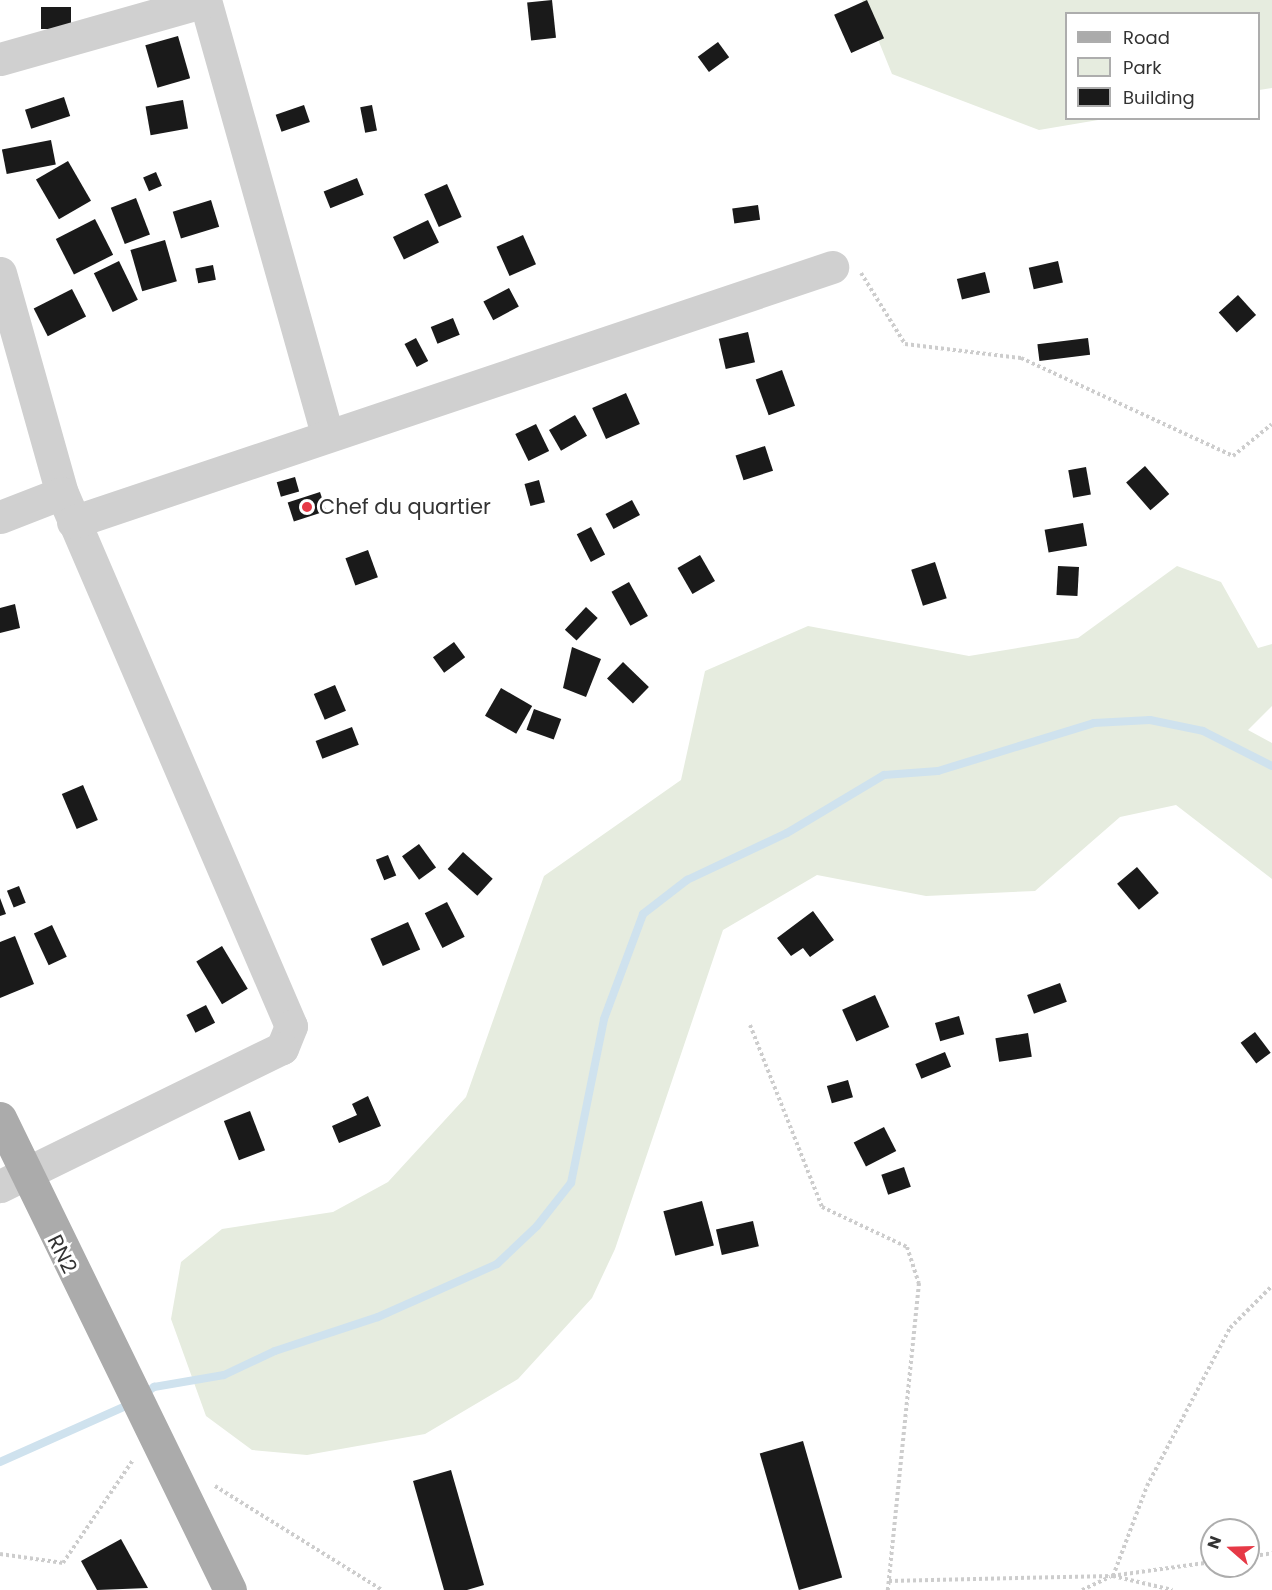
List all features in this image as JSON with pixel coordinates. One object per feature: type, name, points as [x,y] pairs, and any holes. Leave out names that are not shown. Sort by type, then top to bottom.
[{"type":"main road","name":"RN2","points":[[0,1118],[12,1180],[132,1398],[230,1590]]},
{"type":"street","points":[[0,59],[205,0],[327,435]]},
{"type":"street","points":[[0,517],[67,508],[327,435],[832,267]]},
{"type":"street","points":[[0,273],[67,508],[291,1026],[290,1039],[282,1048],[12,1180]]},
{"type":"path","points":[[832,267],[860,272],[905,344],[1021,358],[1233,456],[1272,424]]},
{"type":"path","points":[[750,1025],[822,1206],[907,1247],[919,1283],[888,1590]]},
{"type":"path","points":[[1113,1576],[1147,1486],[1230,1328],[1272,1286]]},
{"type":"path","points":[[0,1554],[63,1563],[134,1460],[161,1454]]},
{"type":"path","points":[[212,1485],[382,1590]]},
{"type":"path","points":[[889,1581],[1113,1576],[1200,1564]]},
{"type":"path","points":[[1082,1590],[1113,1576],[1172,1590]]},
{"type":"green space","points":[[862,0],[1272,0],[1272,88],[1260,90],[1260,12],[1065,12],[1065,120],[1098,120],[1039,130],[892,74]]},
{"type":"green space","points":[[1177,566],[1221,582],[1258,648],[1272,644],[1272,706],[1248,730],[1272,743],[1272,879],[1176,805],[1120,817],[1035,891],[926,896],[817,875],[723,930],[615,1249],[592,1298],[518,1379],[425,1434],[307,1455],[252,1450],[206,1416],[171,1319],[181,1262],[222,1229],[333,1212],[388,1182],[466,1097],[544,876],[681,780],[705,671],[808,626],[969,656],[1078,638]]},
{"type":"building","points":[[552,0],[556,38],[531,40],[527,3]]},
{"type":"building","points":[[867,0],[884,38],[851,53],[834,15]]},
{"type":"building","points":[[41,7],[71,7],[71,29],[41,29]]},
{"type":"building","points":[[178,36],[190,78],[157,88],[145,45]]},
{"type":"building","points":[[718,42],[729,57],[709,72],[698,57]]},
{"type":"building","points":[[64,97],[70,116],[31,129],[25,110]]},
{"type":"building","points":[[183,100],[188,129],[151,135],[146,107]]},
{"type":"building","points":[[304,105],[310,122],[281,132],[276,115]]},
{"type":"building","points":[[372,105],[377,131],[365,133],[360,107]]},
{"type":"building","points":[[51,140],[56,165],[7,174],[2,150]]},
{"type":"building","points":[[68,161],[91,201],[59,219],[36,180]]},
{"type":"building","points":[[156,172],[162,186],[149,191],[143,177]]},
{"type":"building","points":[[357,178],[364,195],[330,208],[324,191]]},
{"type":"building","points":[[447,184],[462,217],[439,227],[424,194]]},
{"type":"building","points":[[136,198],[150,234],[125,244],[111,208]]},
{"type":"building","points":[[211,200],[219,227],[181,238],[173,212]]},
{"type":"building","points":[[758,205],[760,220],[734,223],[732,209]]},
{"type":"building","points":[[95,219],[113,255],[74,275],[56,239]]},
{"type":"building","points":[[428,220],[439,242],[404,260],[393,237]]},
{"type":"building","points":[[523,235],[536,264],[510,276],[497,247]]},
{"type":"building","points":[[165,240],[177,281],[142,291],[130,250]]},
{"type":"building","points":[[119,261],[138,300],[113,312],[94,273]]},
{"type":"building","points":[[1058,261],[1063,282],[1034,289],[1029,268]]},
{"type":"building","points":[[213,265],[216,280],[198,283],[195,268]]},
{"type":"building","points":[[985,272],[990,292],[962,299],[957,279]]},
{"type":"building","points":[[509,288],[519,307],[493,320],[483,302]]},
{"type":"building","points":[[72,289],[86,317],[48,336],[34,309]]},
{"type":"building","points":[[1238,295],[1256,315],[1237,332],[1219,312]]},
{"type":"building","points":[[453,318],[460,335],[437,344],[431,327]]},
{"type":"building","points":[[748,332],[755,362],[726,369],[719,339]]},
{"type":"building","points":[[416,338],[428,361],[417,367],[405,344]]},
{"type":"building","points":[[1088,338],[1090,355],[1039,361],[1037,344]]},
{"type":"building","points":[[782,370],[795,406],[769,415],[756,380]]},
{"type":"building","points":[[626,393],[640,424],[606,439],[592,408]]},
{"type":"building","points":[[575,415],[587,436],[561,451],[549,430]]},
{"type":"building","points":[[536,424],[549,451],[528,461],[515,434]]},
{"type":"building","points":[[765,446],[773,471],[744,480],[736,456]]},
{"type":"building","points":[[1145,466],[1169,494],[1150,510],[1126,482]]},
{"type":"building","points":[[1086,467],[1091,495],[1073,498],[1068,470]]},
{"type":"building","points":[[295,477],[299,491],[281,497],[277,482]]},
{"type":"building","points":[[539,480],[545,502],[530,506],[525,484]]},
{"type":"building","name":"Chef du quartier","points":[[320,492],[326,511],[294,522],[288,503]]},
{"type":"building","points":[[632,500],[640,515],[613,529],[606,514]]},
{"type":"building","points":[[1083,523],[1087,546],[1049,552],[1045,530]]},
{"type":"building","points":[[591,527],[605,555],[591,562],[577,534]]},
{"type":"building","points":[[368,550],[378,577],[355,585],[345,558]]},
{"type":"building","points":[[700,555],[715,581],[692,594],[677,568]]},
{"type":"building","points":[[935,562],[947,598],[923,606],[911,570]]},
{"type":"building","points":[[1058,566],[1079,567],[1077,596],[1056,595]]},
{"type":"building","points":[[629,582],[648,616],[630,626],[612,592]]},
{"type":"building","points":[[15,604],[20,628],[0,633],[0,608]]},
{"type":"building","points":[[586,607],[598,618],[577,641],[565,630]]},
{"type":"building","points":[[454,642],[465,657],[444,673],[433,657]]},
{"type":"building","points":[[572,647],[601,659],[586,697],[563,688]]},
{"type":"building","points":[[623,662],[649,687],[633,704],[607,679]]},
{"type":"building","points":[[335,685],[346,711],[325,720],[314,694]]},
{"type":"building","points":[[501,688],[532,706],[516,734],[485,716]]},
{"type":"building","points":[[534,709],[561,719],[554,740],[526,730]]},
{"type":"building","points":[[352,727],[359,745],[322,759],[316,741]]},
{"type":"building","points":[[83,785],[98,820],[77,829],[62,794]]},
{"type":"building","points":[[419,844],[436,867],[419,880],[402,856]]},
{"type":"building","points":[[463,852],[493,879],[477,896],[448,869]]},
{"type":"building","points":[[388,855],[396,875],[384,880],[376,860]]},
{"type":"building","points":[[1137,867],[1159,893],[1139,910],[1117,884]]},
{"type":"building","points":[[19,886],[26,903],[14,908],[7,891]]},
{"type":"building","points":[[0,898],[6,914],[0,916]]},
{"type":"building","points":[[447,902],[465,937],[442,948],[425,913]]},
{"type":"building","points":[[813,911],[834,940],[810,957],[803,948],[791,956],[777,938]]},
{"type":"building","points":[[408,922],[420,949],[383,966],[371,939]]},
{"type":"building","points":[[52,925],[67,957],[49,965],[34,933]]},
{"type":"building","points":[[15,936],[34,984],[0,998],[0,942]]},
{"type":"building","points":[[222,946],[248,989],[222,1004],[196,961]]},
{"type":"building","points":[[1060,983],[1067,1002],[1034,1014],[1027,995]]},
{"type":"building","points":[[875,995],[889,1027],[856,1042],[842,1010]]},
{"type":"building","points":[[206,1005],[215,1023],[195,1033],[186,1015]]},
{"type":"building","points":[[959,1016],[964,1034],[940,1041],[935,1023]]},
{"type":"building","points":[[1255,1032],[1271,1053],[1256,1064],[1241,1043]]},
{"type":"building","points":[[1028,1033],[1032,1057],[999,1062],[995,1038]]},
{"type":"building","points":[[945,1052],[951,1067],[921,1079],[915,1064]]},
{"type":"building","points":[[848,1080],[853,1097],[832,1103],[827,1086]]},
{"type":"building","points":[[368,1096],[381,1126],[339,1143],[332,1126],[357,1115],[352,1104]]},
{"type":"building","points":[[250,1111],[265,1150],[239,1160],[224,1121]]},
{"type":"building","points":[[884,1127],[896,1151],[866,1166],[854,1142]]},
{"type":"building","points":[[904,1167],[911,1187],[888,1195],[881,1175]]},
{"type":"building","points":[[702,1201],[714,1245],[675,1256],[663,1211]]},
{"type":"building","points":[[753,1221],[759,1246],[722,1255],[716,1230]]},
{"type":"building","points":[[803,1441],[842,1577],[799,1590],[760,1453]]},
{"type":"building","points":[[451,1470],[484,1585],[467,1590],[444,1590],[413,1481]]},
{"type":"building","points":[[121,1539],[148,1588],[97,1590],[81,1561]]},
{"type":"waterway","points":[[143,1395],[154,1387],[224,1375],[275,1351],[378,1317],[497,1264],[537,1226],[571,1183],[604,1019],[643,914],[687,880],[787,833],[884,775],[938,771],[1094,723],[1150,720],[1203,731],[1272,766]]},
{"type":"waterway","points":[[0,1462],[130,1404]]},
{"type":"place","name":"Chef du quartier","points":[[307,507]]}]
